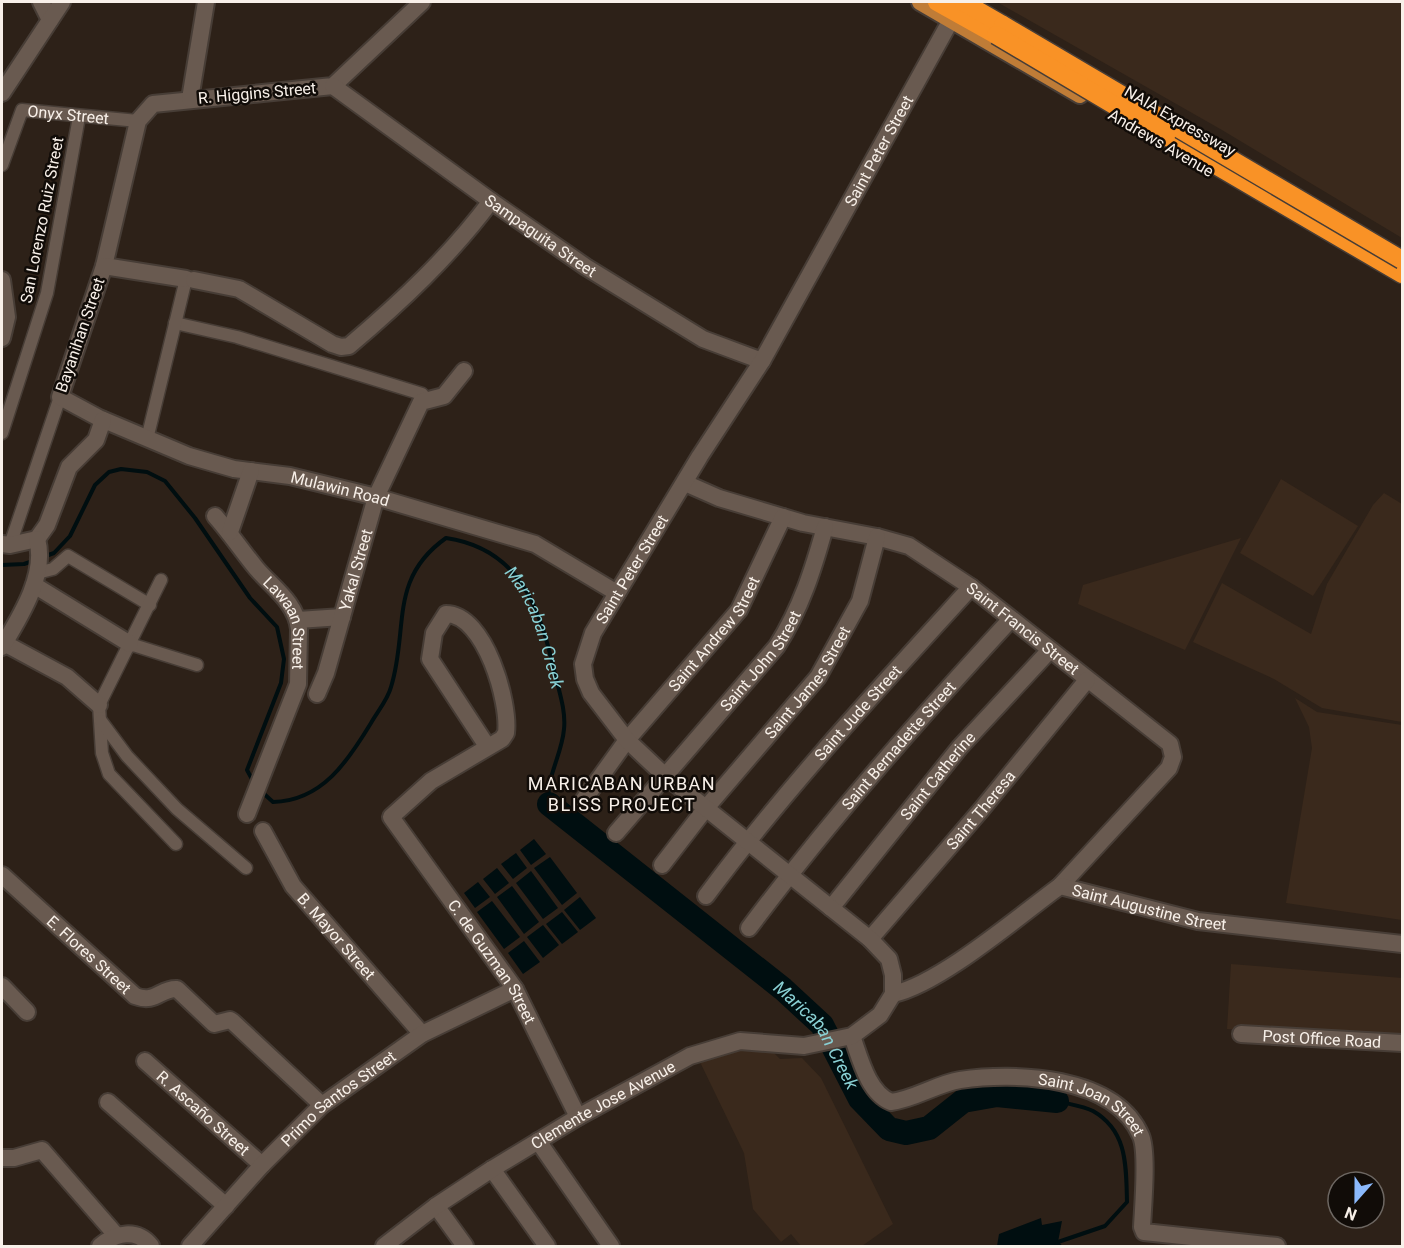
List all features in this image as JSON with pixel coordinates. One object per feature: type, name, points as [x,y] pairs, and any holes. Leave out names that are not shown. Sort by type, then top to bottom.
[{"type":"highway","name":"NAIA Expressway","points":[[937,2],[1402,274]]},
{"type":"highway","name":"NAIA Expressway","points":[[963,2],[1402,259]]},
{"type":"main road","name":"Andrews Avenue","points":[[920,2],[1402,282]]},
{"type":"main road","name":"Andrews Avenue","points":[[968,2],[1101,78],[1402,259]]},
{"type":"main road","points":[[1088,100],[1101,78]]},
{"type":"street","points":[[41,2],[50,20]]},
{"type":"street","points":[[2,92],[62,2]]},
{"type":"street","points":[[190,99],[206,2]]},
{"type":"street","name":"R. Higgins Street","points":[[138,121],[153,104],[333,86],[422,2]]},
{"type":"street","name":"Saint Peter Street","points":[[893,994],[893,975],[889,959],[870,939],[663,774],[627,740],[591,693],[583,664],[593,633],[762,361],[951,20]]},
{"type":"street","name":"Sampaguita Street","points":[[333,86],[586,267],[703,339],[762,361]]},
{"type":"street","name":"Onyx Street","points":[[2,165],[22,110],[138,121]]},
{"type":"street","name":"San Lorenzo Ruiz Street","points":[[2,433],[47,293],[79,117]]},
{"type":"street","name":"Bayanihan Street","points":[[6,545],[60,397],[104,266],[138,121]]},
{"type":"street","points":[[104,266],[214,282],[239,289],[332,344],[341,347],[349,346],[420,281],[466,233],[491,201]]},
{"type":"street","points":[[2,280],[7,317],[2,338]]},
{"type":"street","points":[[147,439],[159,397],[175,323],[190,280]]},
{"type":"street","points":[[175,323],[237,337],[422,394],[426,399],[436,400],[444,396],[464,370]]},
{"type":"street","name":"Mulawin Road","points":[[60,397],[103,420],[189,456],[234,469],[290,476],[376,497],[535,544],[617,593]]},
{"type":"street","name":"Yakal Street","points":[[317,694],[342,617],[376,497],[421,402],[426,399]]},
{"type":"street","points":[[103,420],[96,440],[69,467],[38,542],[36,575],[3,645],[68,677],[100,713],[133,763],[177,809],[246,867]]},
{"type":"street","points":[[230,532],[251,471]]},
{"type":"street","name":"Saint Francis Street","points":[[685,483],[718,498],[783,517],[909,546],[971,587],[1170,744],[1173,757],[1169,768],[1060,886]]},
{"type":"street","name":"Lawaan Street","points":[[215,516],[230,532],[256,568],[280,592],[298,620],[301,674],[247,814]]},
{"type":"street","name":"Saint Andrew Street","points":[[583,801],[627,740],[739,610],[783,517]]},
{"type":"street","name":"Saint John Street","points":[[616,833],[663,774],[738,693],[792,623],[806,590],[825,527]]},
{"type":"street","name":"Saint James Street","points":[[662,865],[706,808],[818,677],[860,601],[877,537]]},
{"type":"street","points":[[6,545],[38,542]]},
{"type":"street","points":[[36,575],[53,569],[68,556],[150,605]]},
{"type":"street","points":[[36,575],[130,644],[197,665]]},
{"type":"street","points":[[162,580],[130,644],[100,713],[102,753],[109,774],[176,844]]},
{"type":"street","name":"Saint Jude Street","points":[[706,896],[747,841],[867,701],[971,587]]},
{"type":"street","points":[[446,614],[465,621],[488,649],[500,692],[506,729],[502,739],[487,746],[430,659],[434,633],[446,614]]},
{"type":"street","points":[[298,620],[342,617]]},
{"type":"street","name":"Saint Bernadette Street","points":[[749,928],[789,875],[907,732],[1011,619]]},
{"type":"street","name":"Saint Catherine","points":[[831,908],[960,747],[1050,650]]},
{"type":"street","name":"Saint Theresa","points":[[870,939],[981,810],[1088,680]]},
{"type":"street","name":"C. de Guzman Street","points":[[487,746],[431,781],[391,817],[515,989],[578,1117]]},
{"type":"street","name":"B. Mayor Street","points":[[263,831],[293,886],[422,1034]]},
{"type":"street","name":"E. Flores Street","points":[[2,876],[135,996],[153,998],[171,988],[177,989],[214,1024],[230,1020],[233,1022],[322,1105]]},
{"type":"street","name":"Saint Augustine Street","points":[[893,994],[910,990],[953,964],[1060,886],[1198,921],[1402,944]]},
{"type":"street","points":[[2,986],[27,1011]]},
{"type":"street","name":"Primo Santos Street","points":[[190,1246],[262,1165],[322,1105],[422,1034],[515,989]]},
{"type":"street","points":[[850,1037],[880,1016],[893,994]]},
{"type":"street","name":"Post Office Road","points":[[1241,1034],[1402,1043]]},
{"type":"street","name":"Clemente Jose Avenue","points":[[384,1246],[436,1206],[492,1169],[578,1117],[690,1056],[740,1041],[811,1046],[850,1037]]},
{"type":"street","name":"Saint Joan Street","points":[[850,1037],[873,1086],[883,1099],[891,1102],[961,1080],[1058,1079],[1088,1090],[1115,1105],[1141,1136],[1144,1173],[1142,1227],[1144,1232],[1277,1246]]},
{"type":"street","name":"R. Ascaño Street","points":[[145,1061],[262,1165]]},
{"type":"street","points":[[108,1102],[226,1206]]},
{"type":"street","points":[[538,1141],[611,1246]]},
{"type":"street","points":[[2,1158],[14,1158],[42,1150],[116,1235]]},
{"type":"street","points":[[492,1169],[547,1246]]},
{"type":"street","points":[[436,1206],[465,1246]]},
{"type":"street","points":[[99,1246],[116,1235],[132,1234],[152,1246]]},
{"type":"shaded area","points":[[997,2],[1402,2],[1402,238],[1222,130]]},
{"type":"shaded area","points":[[1281,479],[1358,526],[1313,596],[1240,553]]},
{"type":"shaded area","points":[[1384,493],[1402,504],[1402,722],[1322,708],[1274,679],[1193,642],[1222,583],[1311,634],[1327,584],[1373,505]]},
{"type":"shaded area","points":[[1241,538],[1185,650],[1078,604],[1083,585]]},
{"type":"shaded area","points":[[1295,698],[1317,712],[1402,725],[1402,920],[1286,903],[1312,748],[1309,727]]},
{"type":"shaded area","points":[[534,839],[546,854],[531,865],[520,850]]},
{"type":"shaded area","points":[[516,853],[527,868],[513,879],[501,864]]},
{"type":"shaded area","points":[[550,857],[577,893],[562,905],[534,868]]},
{"type":"shaded area","points":[[497,868],[509,883],[495,894],[483,879]]},
{"type":"shaded area","points":[[531,871],[558,908],[543,919],[516,883]]},
{"type":"shaded area","points":[[478,882],[490,897],[475,908],[464,893]]},
{"type":"shaded area","points":[[512,886],[539,922],[524,934],[497,897]]},
{"type":"shaded area","points":[[580,897],[596,918],[580,930],[564,910]]},
{"type":"shaded area","points":[[492,901],[520,937],[504,949],[477,912]]},
{"type":"shaded area","points":[[562,912],[578,932],[562,944],[546,924]]},
{"type":"shaded area","points":[[543,925],[559,945],[543,958],[527,937]]},
{"type":"shaded area","points":[[524,941],[540,962],[523,974],[508,953]]},
{"type":"shaded area","points":[[1231,964],[1402,978],[1402,1042],[1227,1029]]},
{"type":"shaded area","points":[[738,1049],[771,1050],[780,1059],[802,1058],[821,1078],[893,1224],[862,1246],[801,1246],[791,1234],[781,1242],[753,1209],[744,1153],[700,1062]]},
{"type":"shaded area","points":[[1041,1218],[1042,1225],[1062,1221],[1058,1242],[1063,1246],[997,1246],[999,1234]]},
{"type":"waterway","name":"Maricaban Creek","points":[[43,557],[54,553],[70,536],[95,485],[109,472],[121,469],[147,472],[165,481],[195,518],[250,598],[277,627],[284,659],[281,683],[247,770],[253,781]]},
{"type":"waterway","name":"Maricaban Creek","points":[[262,792],[273,802],[306,795],[332,776],[353,751],[390,692],[404,606],[415,570],[446,538],[472,544],[493,555],[523,586],[534,605],[549,650],[563,708],[563,739],[549,785],[549,804]]},
{"type":"waterway","name":"Maricaban Creek","points":[[2,565],[24,564],[33,561]]},
{"type":"waterway","name":"Maricaban Creek","points":[[549,804],[783,989],[822,1025],[860,1099],[889,1129],[906,1133],[929,1128],[963,1101],[997,1095],[1057,1101]]},
{"type":"waterway","name":"Maricaban Creek","points":[[1056,1246],[1058,1242],[1105,1226],[1127,1202],[1123,1151],[1113,1129],[1093,1111],[1057,1101]]},
{"type":"district","name":"MARICABAN URBAN BLISS PROJECT","points":[[622,793]]}]
